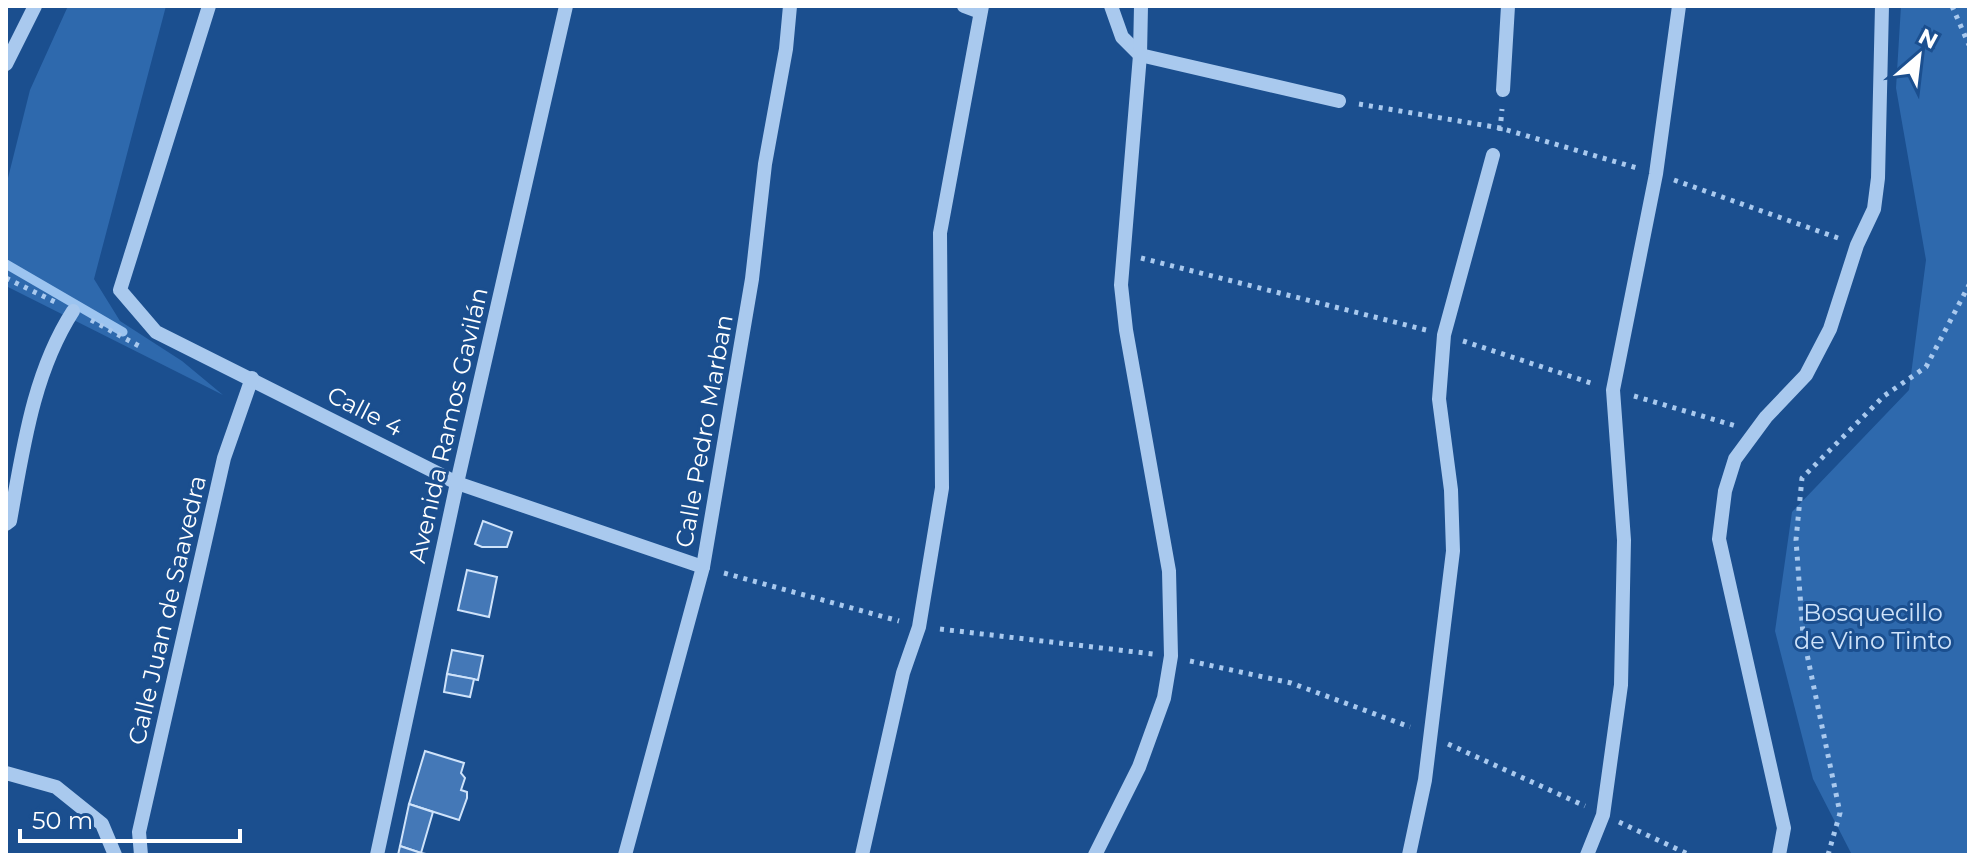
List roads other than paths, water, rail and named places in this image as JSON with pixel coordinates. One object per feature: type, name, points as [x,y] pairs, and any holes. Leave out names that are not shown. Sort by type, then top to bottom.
[{"type":"street","points":[[6,64],[35,6]]},
{"type":"street","name":"Calle 4","points":[[209,6],[120,290],[156,332],[457,483],[703,567]]},
{"type":"street","name":"Avenida Ramos Gavilán","points":[[377,855],[457,483],[566,6]]},
{"type":"street","name":"Calle Pedro Marban","points":[[625,855],[703,567],[752,279],[765,164],[786,49],[790,6]]},
{"type":"street","points":[[862,855],[903,673],[919,627],[942,488],[940,233],[981,9],[964,6]]},
{"type":"street","points":[[1111,6],[1122,37],[1140,55],[1339,101]]},
{"type":"street","points":[[1095,855],[1139,767],[1164,698],[1171,656],[1169,571],[1126,330],[1121,285],[1140,55],[1141,6]]},
{"type":"street","points":[[1503,90],[1508,6]]},
{"type":"street","points":[[1587,855],[1603,815],[1621,685],[1624,540],[1613,390],[1656,174],[1679,6]]},
{"type":"street","points":[[1779,855],[1784,828],[1719,539],[1725,491],[1735,459],[1766,417],[1806,375],[1830,329],[1857,245],[1874,209],[1878,178],[1882,6]]},
{"type":"street","points":[[1409,855],[1425,780],[1453,551],[1451,490],[1439,399],[1444,335],[1493,155]]},
{"type":"street","points":[[6,524],[10,521],[32,409],[45,366],[58,334],[73,311]]},
{"type":"street","name":"Calle Juan de Saavedra","points":[[141,855],[139,832],[224,458],[252,378]]},
{"type":"street","points":[[6,773],[56,787],[102,824],[115,855]]},
{"type":"waterway","points":[[6,264],[123,332]]},
{"type":"park label","name":"Bosquecillo de Vino Tinto","points":[[1873,626]]}]
